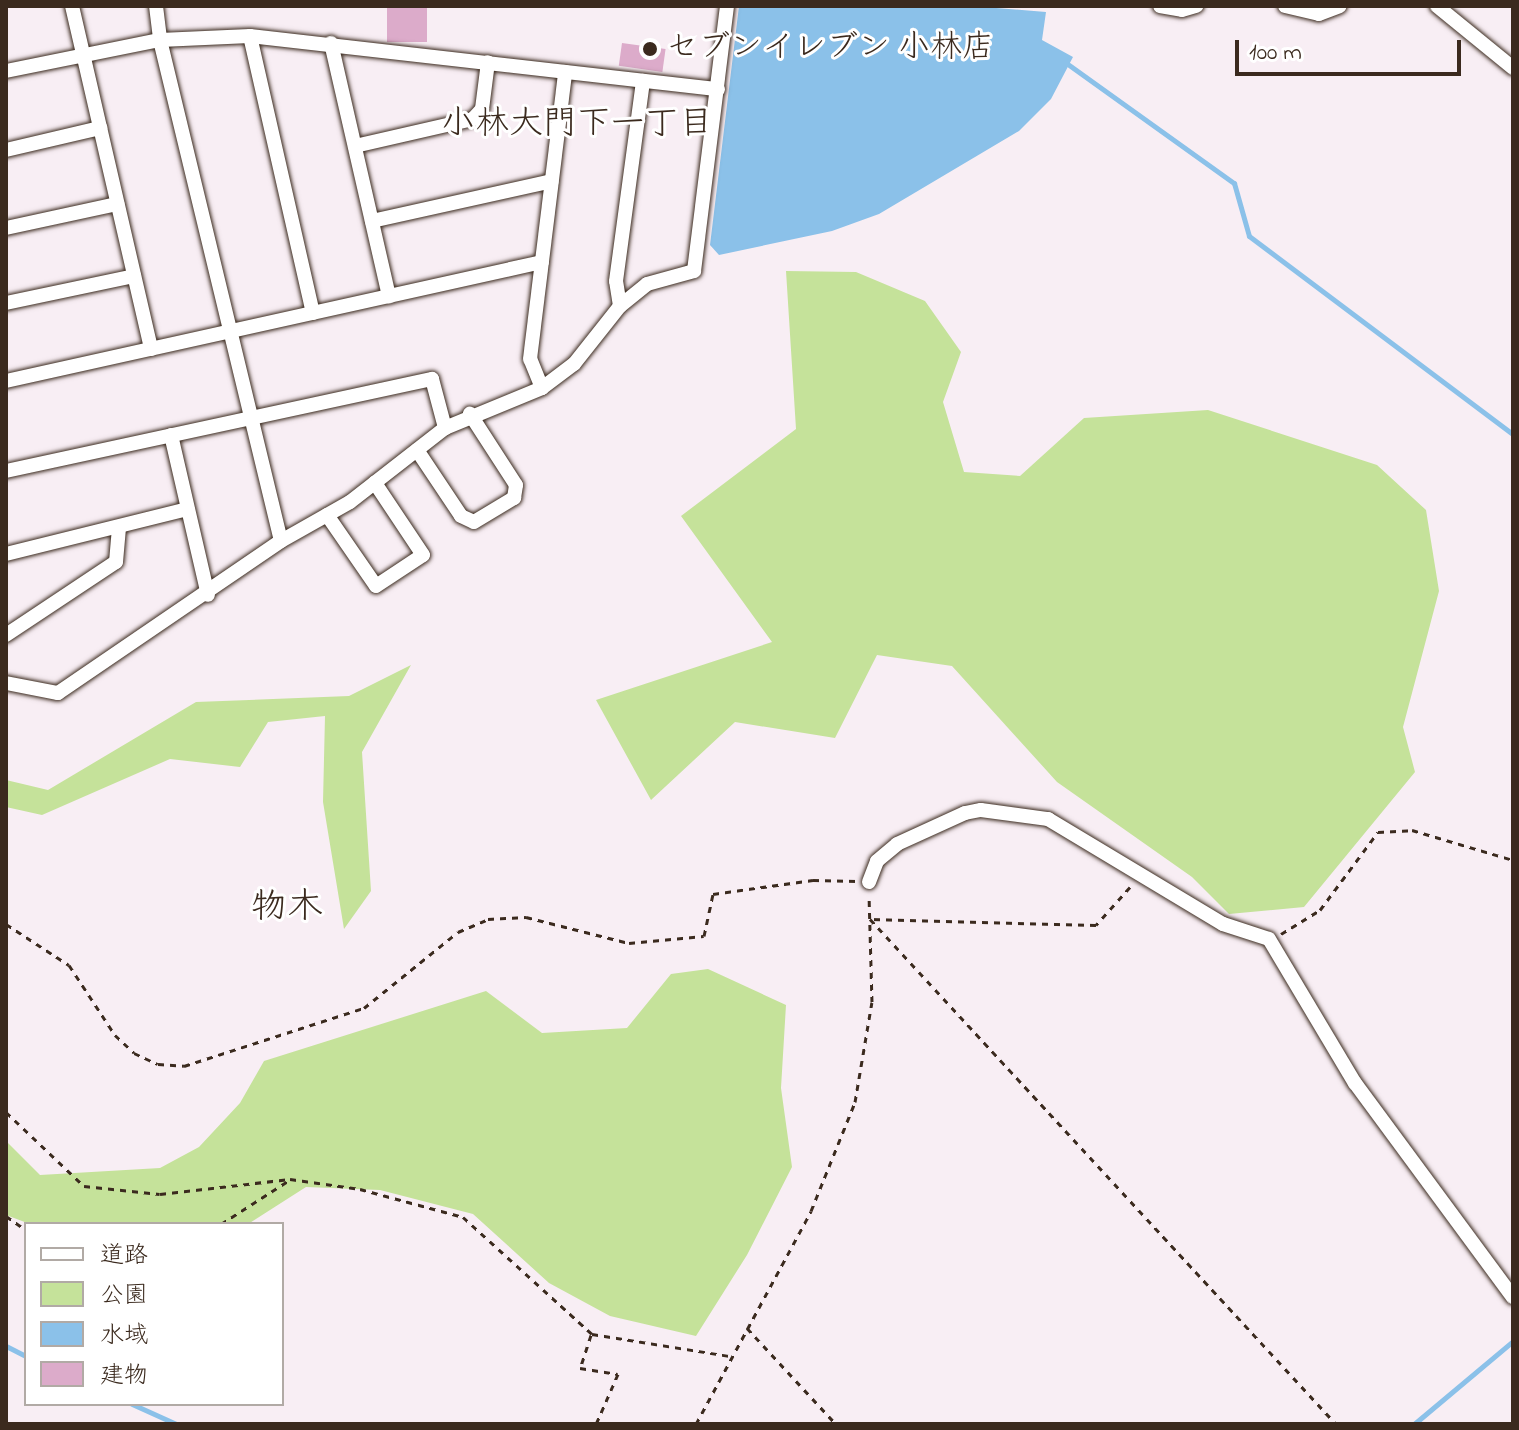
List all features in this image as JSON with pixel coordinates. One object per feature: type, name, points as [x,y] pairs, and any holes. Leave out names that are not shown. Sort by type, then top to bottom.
[{"type":"street","points":[[72,6],[151,349]]},
{"type":"street","points":[[156,6],[160,40],[234,331],[281,541]]},
{"type":"street","points":[[6,683],[58,693],[208,595],[281,541],[375,483],[445,428],[470,414],[542,388],[574,364],[620,306],[647,284],[694,271],[727,6]]},
{"type":"street","points":[[1160,6],[1182,10],[1196,6]]},
{"type":"street","points":[[1285,6],[1319,14],[1340,6]]},
{"type":"street","points":[[1437,6],[1513,68]]},
{"type":"street","points":[[6,71],[160,40],[250,36],[718,89]]},
{"type":"street","points":[[250,36],[313,313]]},
{"type":"street","points":[[331,43],[389,296]]},
{"type":"street","points":[[355,146],[473,119],[482,109],[488,62]]},
{"type":"street","points":[[542,388],[530,359],[565,72]]},
{"type":"street","points":[[620,306],[616,281],[643,81]]},
{"type":"street","points":[[6,150],[100,128]]},
{"type":"street","points":[[372,221],[552,181]]},
{"type":"street","points":[[6,228],[117,204]]},
{"type":"street","points":[[6,381],[542,262]]},
{"type":"street","points":[[6,303],[134,276]]},
{"type":"street","points":[[6,471],[432,379],[445,428]]},
{"type":"street","points":[[417,450],[461,516],[474,522],[514,498],[516,485],[470,414]]},
{"type":"street","points":[[171,435],[208,595]]},
{"type":"street","points":[[327,515],[376,586],[423,555],[375,483]]},
{"type":"street","points":[[6,554],[188,509]]},
{"type":"street","points":[[6,635],[116,562],[119,528]]},
{"type":"street","points":[[869,882],[877,861],[897,844],[926,828],[981,810],[1048,819],[1223,924],[1269,939],[1355,1083],[1513,1297]]},
{"type":"path","points":[[1269,939],[1293,929],[1320,910],[1378,832],[1412,830],[1513,860]]},
{"type":"path","points":[[870,919],[1096,925],[1140,874]]},
{"type":"path","points":[[6,924],[69,965],[115,1035],[134,1053],[158,1064],[184,1066],[364,1008],[458,932],[488,919],[526,917],[629,943],[704,936],[713,894],[813,880],[869,882],[872,1002],[855,1102],[811,1211],[696,1424]]},
{"type":"path","points":[[870,919],[1336,1424]]},
{"type":"path","points":[[6,1112],[84,1186],[160,1194],[290,1179],[360,1189],[463,1217],[592,1334],[730,1356]]},
{"type":"path","points":[[225,1222],[273,1195],[290,1179]]},
{"type":"path","points":[[6,1216],[24,1229]]},
{"type":"path","points":[[747,1328],[836,1424]]},
{"type":"path","points":[[592,1334],[580,1368],[618,1374],[596,1424]]},
{"type":"green space","points":[[786,271],[856,272],[925,301],[961,352],[943,402],[964,472],[1020,476],[1084,418],[1208,410],[1377,465],[1426,510],[1439,591],[1403,727],[1415,772],[1304,907],[1229,914],[1192,877],[1057,782],[952,666],[877,655],[835,738],[735,722],[651,800],[596,700],[772,642],[681,516],[796,429]]},
{"type":"green space","points":[[411,665],[362,752],[371,891],[344,929],[323,802],[325,716],[268,722],[240,767],[170,759],[42,815],[6,807],[6,780],[48,790],[196,702],[349,696]]},
{"type":"green space","points":[[708,969],[786,1005],[781,1088],[792,1167],[747,1255],[696,1336],[610,1316],[549,1283],[473,1214],[380,1190],[306,1187],[251,1222],[25,1222],[6,1215],[6,1141],[40,1175],[160,1168],[199,1147],[240,1103],[264,1061],[486,991],[542,1033],[627,1028],[671,974]]},
{"type":"water","points":[[739,6],[971,6],[1046,12],[1042,40],[1073,57],[1051,99],[1019,131],[879,214],[832,231],[719,255],[710,245]]},
{"type":"building","points":[[387,6],[427,6],[427,42],[387,42]]},
{"type":"building","points":[[622,43],[666,49],[662,72],[619,66]]},
{"type":"waterway","points":[[1069,65],[1234,183],[1249,236],[1513,434]]},
{"type":"waterway","points":[[1414,1424],[1513,1341]]},
{"type":"waterway","points":[[6,1346],[24,1355]]},
{"type":"waterway","points":[[136,1406],[176,1424]]},
{"type":"place","name":"セブンイレブン 小林店","points":[[650,49]]},
{"type":"district","name":"小林大門下一丁目","points":[[577,126]]},
{"type":"district","name":"物木","points":[[287,909]]}]
